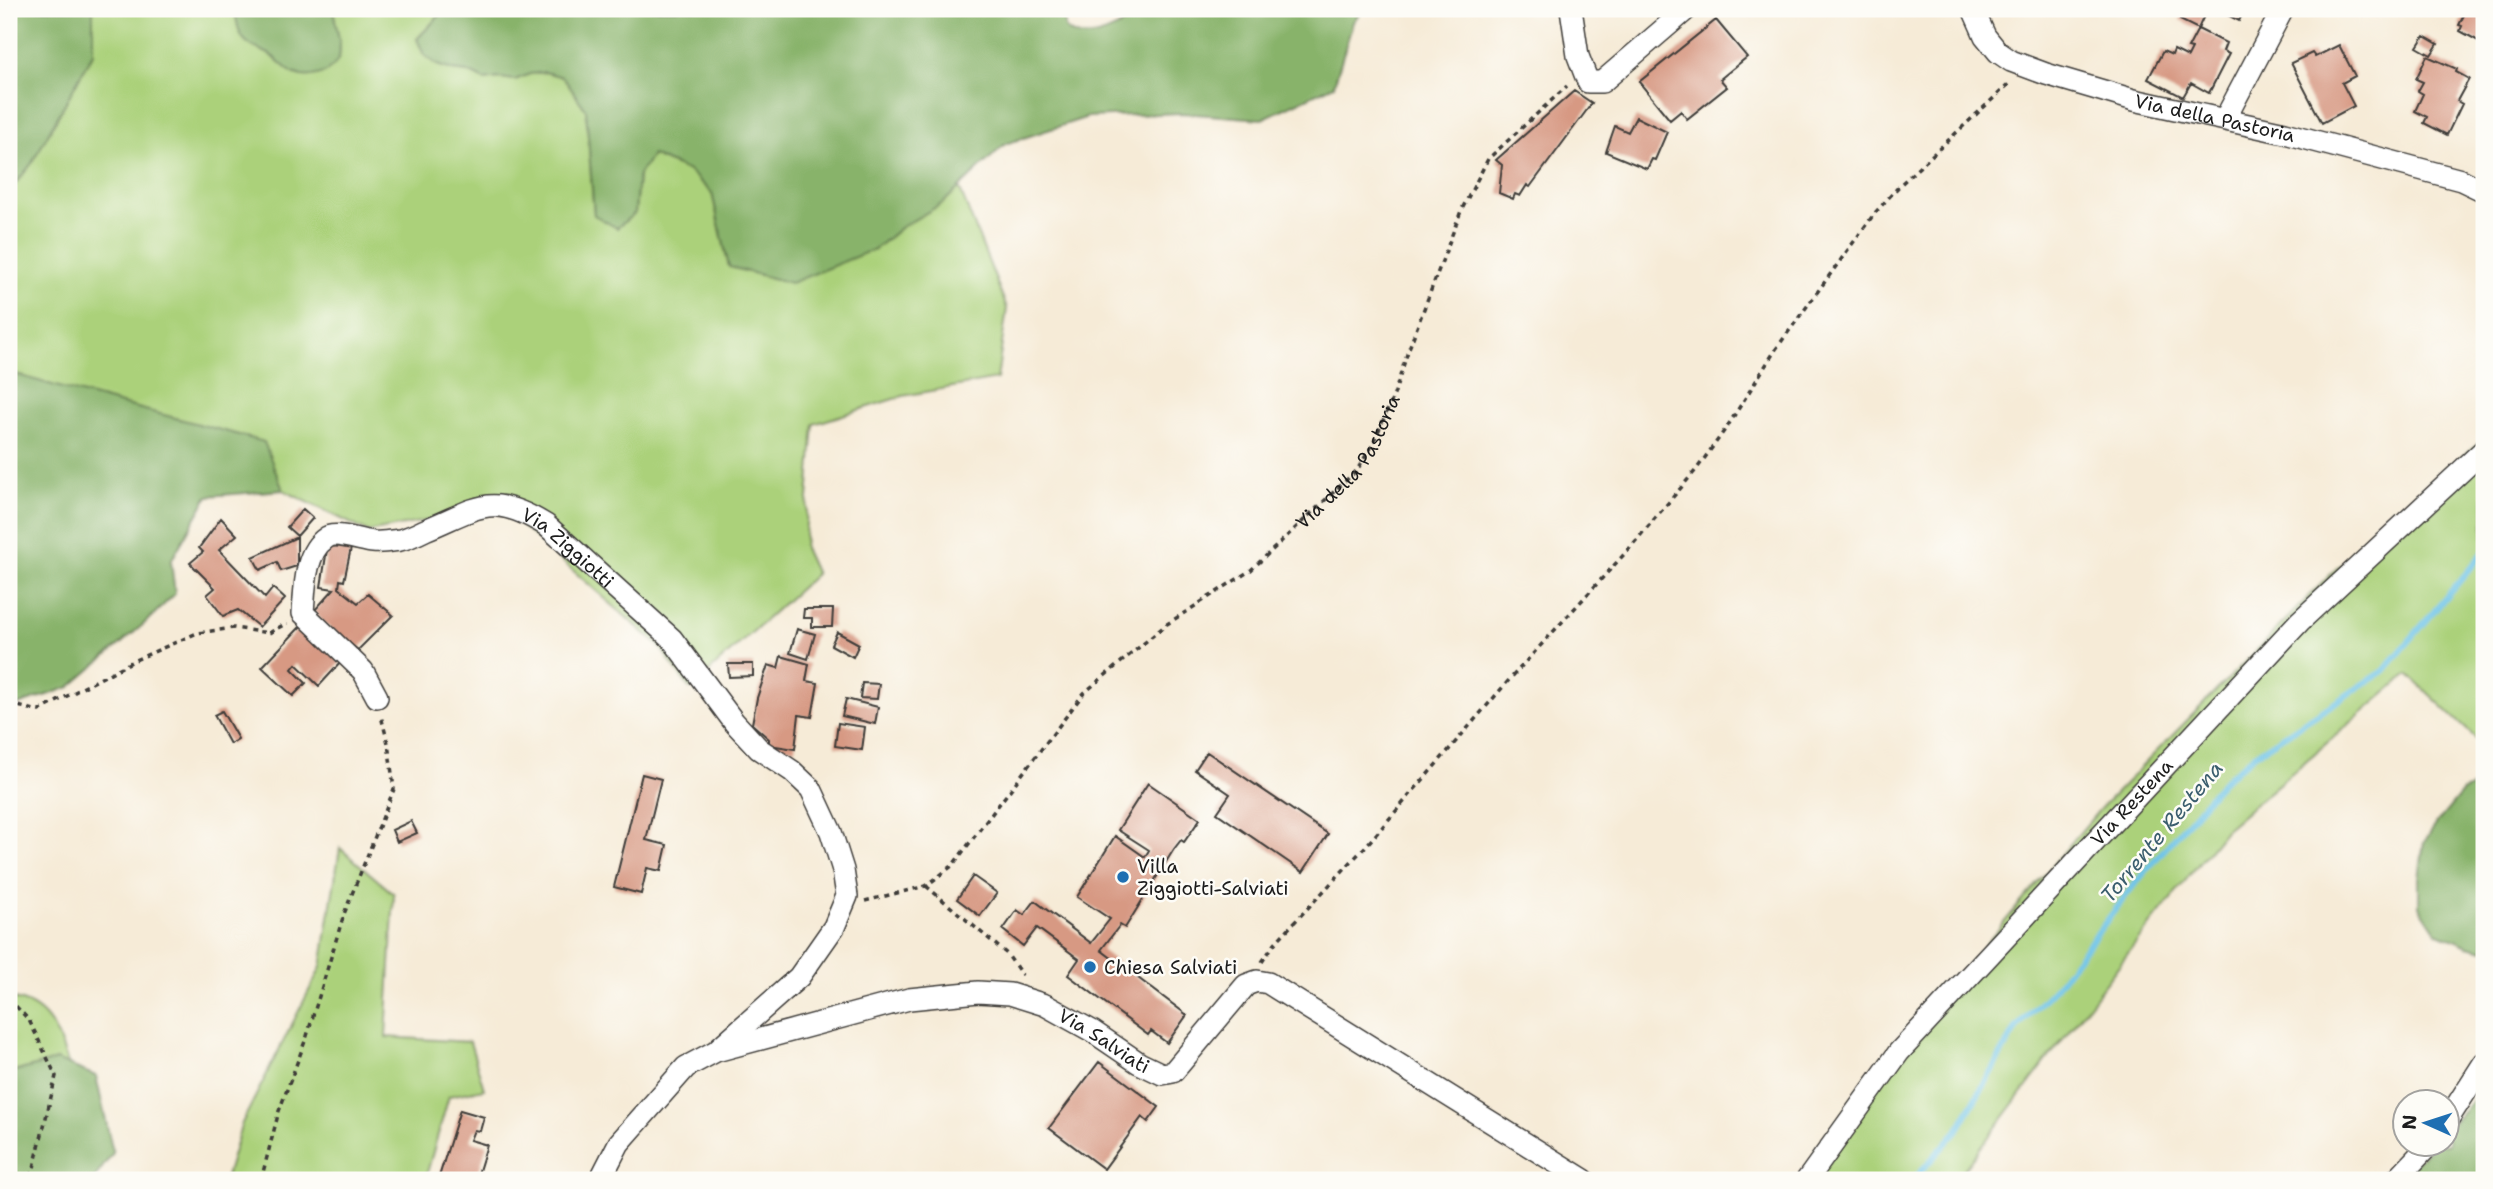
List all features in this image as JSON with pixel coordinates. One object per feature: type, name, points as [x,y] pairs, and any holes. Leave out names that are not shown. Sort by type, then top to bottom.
[{"type":"street","points":[[1571,9],[1578,56],[1588,82],[1602,82],[1687,9]]},
{"type":"street","name":"Via della Pastoria","points":[[1973,9],[1984,36],[1998,52],[2027,67],[2134,100],[2225,119],[2461,180],[2484,191]]},
{"type":"street","points":[[2225,119],[2283,9]]},
{"type":"street","name":"Via Restena","points":[[1807,1180],[1899,1052],[2300,621],[2484,450]]},
{"type":"street","name":"Via Ziggiotti","points":[[303,613],[305,582],[312,557],[324,538],[331,535],[374,542],[403,540],[467,510],[485,506],[507,506],[527,514],[546,525],[672,639],[734,722],[759,749],[792,771],[811,789],[835,844],[847,896]]},
{"type":"street","points":[[303,613],[363,671],[377,697]]},
{"type":"street","points":[[716,1051],[799,977],[834,927],[847,896]]},
{"type":"street","name":"Via Salviati","points":[[600,1180],[619,1143],[664,1090],[687,1067],[716,1051],[909,999],[978,992],[1010,995],[1045,1005],[1092,1031],[1139,1063],[1162,1074],[1173,1072],[1246,985],[1257,981],[1268,983]]},
{"type":"street","points":[[1268,983],[1584,1180]]},
{"type":"street","points":[[2462,1097],[2484,1063]]},
{"type":"street","points":[[2396,1180],[2416,1158]]},
{"type":"path","points":[[1268,983],[1262,974],[1261,965],[1265,955],[1366,848],[1518,671],[1680,490],[1727,428],[1776,349],[1874,214],[1901,184],[2027,67]]},
{"type":"path","name":"Via della Pastoria","points":[[926,886],[952,866],[1084,693],[1167,624],[1251,570],[1357,470],[1372,446],[1394,395],[1461,211],[1488,159],[1584,71]]},
{"type":"path","points":[[9,704],[39,711],[135,660],[197,633],[234,628],[269,633],[303,613]]},
{"type":"path","points":[[261,1180],[279,1111],[307,1037],[344,914],[394,789],[388,743],[377,697]]},
{"type":"path","points":[[847,896],[866,901],[926,886],[1007,954],[1045,1005]]},
{"type":"path","points":[[9,999],[29,1020],[56,1076],[31,1180]]},
{"type":"green space","points":[[9,9],[93,9],[93,53],[32,163],[9,192]]},
{"type":"green space","points":[[93,9],[235,9],[244,38],[295,74],[340,41],[334,26],[334,9],[433,9],[440,15],[417,39],[452,70],[468,72],[484,80],[515,80],[529,74],[545,72],[563,77],[586,110],[594,215],[635,212],[638,176],[651,155],[689,171],[712,193],[729,267],[875,249],[900,228],[943,203],[959,187],[1007,308],[997,379],[903,396],[814,424],[804,548],[816,574],[690,689],[658,645],[505,511],[425,521],[368,532],[283,490],[263,442],[71,392],[9,372],[9,192],[32,163],[93,53]]},
{"type":"green space","points":[[235,9],[334,9],[340,46],[339,57],[326,72],[313,76],[293,73],[271,55],[252,46],[243,38]]},
{"type":"green space","points":[[433,9],[1070,9],[1065,17],[1065,28],[1073,34],[1094,36],[1117,27],[1144,9],[1363,9],[1353,22],[1334,85],[1262,119],[1181,113],[1088,117],[1005,144],[943,203],[900,228],[875,249],[791,283],[729,267],[712,193],[689,171],[652,155],[638,176],[635,213],[617,228],[594,215],[586,110],[563,77],[545,72],[515,80],[484,80],[468,72],[437,65],[424,55],[417,39],[440,15]]},
{"type":"green space","points":[[9,372],[264,442],[283,490],[208,496],[171,561],[175,594],[70,687],[9,708]]},
{"type":"green space","points":[[2484,438],[2484,746],[2408,674],[2227,828],[1956,1180],[1801,1180],[1910,1034],[2100,809],[2338,567]]},
{"type":"green space","points":[[2484,783],[2484,950],[2436,932],[2419,906],[2419,878],[2424,842],[2463,791]]},
{"type":"green space","points":[[340,848],[394,894],[386,1037],[470,1042],[484,1089],[449,1096],[425,1180],[225,1180],[242,1123],[321,967]]},
{"type":"green space","points":[[9,998],[34,1006],[50,1021],[69,1066],[56,1060],[9,1071]]},
{"type":"green space","points":[[56,1060],[96,1076],[113,1153],[93,1180],[9,1180],[9,1071]]},
{"type":"green space","points":[[2484,1088],[2484,1180],[2398,1180],[2419,1158],[2462,1158],[2462,1112]]},
{"type":"building","points":[[2185,9],[2207,9],[2198,29],[2180,20]]},
{"type":"building","points":[[2216,9],[2245,9],[2239,21]]},
{"type":"building","points":[[2467,9],[2484,9],[2484,44],[2460,31],[2462,26],[2459,25]]},
{"type":"building","points":[[1716,20],[1747,57],[1720,79],[1727,87],[1687,119],[1681,111],[1670,120],[1639,82]]},
{"type":"building","points":[[2198,29],[2226,43],[2223,51],[2229,54],[2209,93],[2191,83],[2183,97],[2148,79],[2163,51],[2172,55],[2174,50],[2188,57],[2192,49],[2188,48]]},
{"type":"building","points":[[2424,36],[2438,44],[2431,55],[2417,47]]},
{"type":"building","points":[[2339,45],[2355,76],[2342,83],[2354,106],[2322,123],[2291,63],[2312,53],[2315,57]]},
{"type":"building","points":[[2427,56],[2457,69],[2456,72],[2469,79],[2457,101],[2462,104],[2447,135],[2424,123],[2427,117],[2415,111],[2423,94],[2418,91],[2423,82],[2416,79]]},
{"type":"building","points":[[1574,91],[1592,103],[1530,187],[1527,185],[1520,196],[1515,194],[1513,199],[1499,193],[1502,165],[1496,160]]},
{"type":"building","points":[[1636,117],[1667,132],[1655,160],[1652,159],[1647,169],[1606,152],[1615,126],[1628,132]]},
{"type":"building","points":[[303,509],[313,518],[297,536],[287,527]]},
{"type":"building","points":[[221,518],[237,535],[219,550],[265,598],[273,588],[285,599],[259,627],[238,610],[223,616],[207,595],[215,588],[190,563],[203,552],[199,548]]},
{"type":"building","points":[[297,537],[297,566],[281,571],[277,562],[260,570],[253,557]]},
{"type":"building","points":[[328,543],[351,548],[344,581],[340,580],[339,588],[358,603],[368,594],[393,615],[358,650],[325,624],[314,611],[334,589],[321,587]]},
{"type":"building","points":[[804,609],[833,609],[832,627],[812,627],[812,618],[803,618]]},
{"type":"building","points":[[302,625],[341,662],[319,686],[296,664],[292,669],[306,683],[293,696],[262,667]]},
{"type":"building","points":[[797,629],[815,634],[808,659],[790,653]]},
{"type":"building","points":[[837,632],[859,644],[853,657],[831,645]]},
{"type":"building","points":[[781,656],[809,664],[806,681],[818,683],[812,717],[799,715],[795,749],[769,745],[769,739],[752,724],[768,665],[778,668]]},
{"type":"building","points":[[728,664],[753,664],[753,676],[729,677]]},
{"type":"building","points":[[862,683],[879,684],[877,699],[860,698]]},
{"type":"building","points":[[846,699],[878,707],[875,724],[842,716]]},
{"type":"building","points":[[222,711],[238,739],[230,744],[214,715]]},
{"type":"building","points":[[838,723],[865,727],[862,750],[835,746]]},
{"type":"building","points":[[1207,752],[1328,834],[1303,872],[1217,813],[1230,794],[1195,770]]},
{"type":"building","points":[[642,774],[661,779],[646,840],[667,845],[661,871],[647,868],[641,894],[614,887]]},
{"type":"building","points":[[1148,783],[1200,819],[1184,842],[1181,840],[1174,849],[1125,928],[1120,925],[1101,950],[1187,1015],[1167,1043],[1151,1031],[1148,1035],[1068,975],[1079,959],[1037,928],[1023,946],[1003,930],[1017,910],[1024,915],[1035,901],[1091,943],[1110,919],[1077,897],[1115,836],[1145,857],[1149,850],[1118,830]]},
{"type":"building","points":[[411,821],[417,833],[397,842],[392,830]]},
{"type":"building","points":[[973,876],[997,893],[980,916],[957,899]]},
{"type":"building","points":[[1099,1062],[1159,1107],[1148,1122],[1142,1117],[1104,1169],[1049,1128]]},
{"type":"building","points":[[460,1110],[484,1117],[480,1131],[474,1130],[470,1140],[487,1145],[478,1174],[494,1180],[438,1180]]},
{"type":"waterway","name":"Torrente Restena","points":[[1913,1180],[1957,1131],[2017,1027],[2055,988],[2135,884],[2220,784],[2254,755],[2384,671],[2484,552]]},
{"type":"place","name":"Villa Ziggiotti-Salviati","points":[[1123,877]]},
{"type":"place","name":"Chiesa Salviati","points":[[1090,967]]}]
